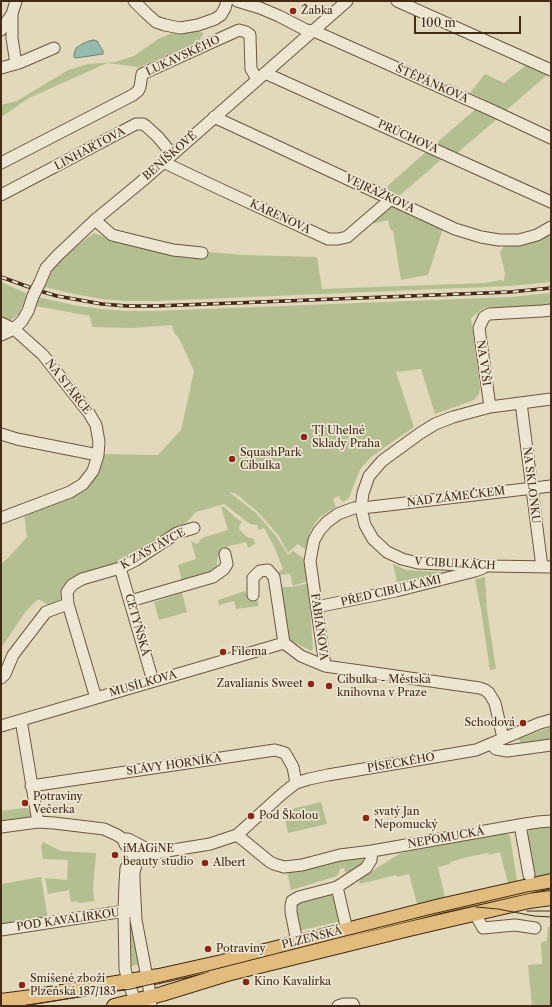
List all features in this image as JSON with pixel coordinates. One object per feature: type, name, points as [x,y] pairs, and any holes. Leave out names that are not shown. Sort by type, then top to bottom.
[{"type":"main road","name":"PLZEŇSKÁ","points":[[1,1001],[147,978],[222,962],[440,906],[551,881]]},
{"type":"main road","name":"PLZEŇSKÁ","points":[[114,1006],[151,1002],[227,974],[409,929],[551,898]]},
{"type":"street","points":[[16,1],[12,14],[12,38],[16,64]]},
{"type":"street","points":[[134,1],[156,22],[180,28],[198,25],[215,19],[221,15],[227,1]]},
{"type":"street","name":"ŠTĚPÁNKOVA","points":[[237,1],[260,8],[306,30],[314,31],[551,138]]},
{"type":"street","name":"BENÍŠKOVÉ","points":[[14,329],[22,321],[28,311],[46,268],[57,256],[95,220],[347,1]]},
{"type":"street","points":[[397,1],[551,70]]},
{"type":"street","points":[[1,30],[12,14]]},
{"type":"street","name":"LUKAVSKÉHO","points":[[1,163],[136,93],[140,87],[142,74],[239,30],[246,32],[250,37],[251,69],[261,76]]},
{"type":"street","points":[[1,68],[16,64],[54,48]]},
{"type":"street","name":"PRŮCHOVA","points":[[261,76],[551,202]]},
{"type":"street","name":"VEJRAŽKOVA","points":[[214,117],[455,229],[481,237],[499,240],[519,240],[537,235],[551,227]]},
{"type":"street","name":"LINHARTOVA","points":[[1,195],[136,124],[146,126],[158,137],[172,154]]},
{"type":"street","name":"KARENOVA","points":[[163,162],[328,239],[347,237],[390,199]]},
{"type":"street","points":[[95,220],[112,234],[172,250],[202,253]]},
{"type":"street","name":"NA VÝŠI","points":[[490,407],[478,328],[484,317],[489,314],[551,310]]},
{"type":"street","name":"NA STÁRCE","points":[[1,323],[14,329],[43,355],[89,413],[96,425],[99,442],[98,455],[93,471],[83,484],[70,492],[1,518]]},
{"type":"street","points":[[1,335],[14,329]]},
{"type":"street","name":"V CIBULKÁCH","points":[[546,567],[418,563],[402,559],[387,552],[373,539],[365,525],[361,508],[363,493],[370,476],[382,461],[435,424],[490,407],[551,399]]},
{"type":"street","name":"NA SKLONKU","points":[[521,403],[532,488],[546,567]]},
{"type":"street","points":[[1,434],[17,439],[98,455]]},
{"type":"street","name":"NAD ZÁMEČKEM","points":[[361,508],[551,486]]},
{"type":"street","name":"FABIÁNOVA","points":[[325,666],[310,561],[314,540],[326,522],[338,514],[354,508],[361,508]]},
{"type":"street","name":"K ZASTÁVCE","points":[[68,604],[67,592],[72,585],[82,579],[120,568],[136,560],[177,534],[194,528]]},
{"type":"street","points":[[130,601],[213,577],[228,564],[225,554]]},
{"type":"street","name":"PŘED CIBULKAMI","points":[[316,607],[396,591],[489,566]]},
{"type":"street","name":"CETYŇSKÁ","points":[[120,568],[153,681]]},
{"type":"street","points":[[253,595],[253,578],[260,571],[268,570],[274,578],[284,642]]},
{"type":"street","points":[[1,678],[5,674],[13,655],[46,612],[68,604],[96,698]]},
{"type":"street","name":"FABIÁNOVA","points":[[284,642],[301,656],[325,666]]},
{"type":"street","name":"MUSÍLKOVA","points":[[1,726],[284,642]]},
{"type":"street","points":[[325,666],[485,690],[489,693],[495,703],[503,738],[551,720]]},
{"type":"street","points":[[21,720],[38,822]]},
{"type":"street","name":"PÍSECKÉHO","points":[[296,783],[315,778],[476,750],[503,738]]},
{"type":"street","points":[[491,744],[496,749],[507,751],[551,745]]},
{"type":"street","name":"SLÁVY HORNÍKA","points":[[31,786],[275,750],[285,753],[293,767],[296,783]]},
{"type":"street","points":[[126,868],[129,864],[155,853],[210,844],[237,835],[296,783]]},
{"type":"street","name":"NEPOMUCKÁ","points":[[237,835],[270,862],[284,867],[302,865],[340,854],[372,851],[551,821]]},
{"type":"street","points":[[1,827],[38,822],[54,823],[104,829],[117,835],[124,841],[137,860],[134,873],[135,911],[151,1002]]},
{"type":"street","points":[[520,825],[529,875]]},
{"type":"street","points":[[124,841],[128,839],[155,853]]},
{"type":"street","points":[[124,841],[127,859],[124,912],[125,969],[136,1004]]},
{"type":"street","points":[[297,942],[291,912],[292,901],[299,897],[337,887],[366,868],[371,860],[372,851]]},
{"type":"street","points":[[337,887],[347,930]]},
{"type":"street","name":"POD KAVALÍRKOU","points":[[1,930],[135,911]]},
{"type":"street","points":[[474,914],[483,928],[515,925],[535,928]]},
{"type":"street","points":[[338,1006],[344,1004],[353,1004],[354,1006]]},
{"type":"green space","points":[[182,29],[204,33],[199,41],[139,67],[107,63],[29,98],[1,117],[1,105],[17,101],[68,70],[88,64],[115,62],[134,56],[158,39]]},
{"type":"green space","points":[[526,65],[547,75],[503,113],[481,103],[484,99],[470,93],[485,74],[504,83]]},
{"type":"green space","points":[[476,109],[497,119],[456,154],[435,144]]},
{"type":"green space","points":[[427,151],[443,158],[398,197],[383,190]]},
{"type":"green space","points":[[390,207],[395,207],[443,228],[428,275],[401,280],[393,231],[390,229],[388,220],[364,226]]},
{"type":"green space","points":[[94,233],[111,239],[202,256],[209,252],[241,255],[317,257],[322,289],[504,281],[505,273],[500,252],[505,244],[551,233],[551,282],[510,286],[155,301],[102,299],[44,287],[54,267],[69,252]]},
{"type":"green space","points":[[1,282],[28,294],[19,313],[10,320],[1,318]]},
{"type":"green space","points":[[551,293],[551,305],[514,308],[485,307],[471,318],[480,387],[479,394],[474,400],[435,414],[421,369],[396,372],[414,427],[371,457],[358,474],[349,498],[343,502],[338,496],[333,499],[336,507],[320,517],[310,531],[305,549],[298,544],[288,553],[279,536],[258,512],[236,494],[229,492],[256,513],[277,537],[288,555],[293,551],[307,561],[308,581],[293,586],[290,574],[280,575],[277,573],[283,569],[274,546],[264,528],[259,530],[257,525],[250,524],[224,504],[196,512],[184,525],[159,538],[118,565],[79,576],[61,590],[60,602],[48,606],[38,599],[26,611],[1,648],[1,564],[27,537],[24,514],[74,495],[102,454],[158,455],[181,430],[194,371],[179,338],[174,333],[172,325],[132,328],[92,327],[90,316],[36,306],[38,297],[78,306],[101,309],[155,311],[511,297]]},
{"type":"green space","points":[[221,507],[224,507],[242,522],[239,529],[247,537],[254,539],[255,544],[248,548],[246,542],[229,546],[218,556],[217,568],[183,584],[178,565],[196,559],[191,541],[197,544],[202,538],[228,530]]},
{"type":"green space","points":[[393,564],[406,570],[458,573],[398,587]]},
{"type":"green space","points":[[485,577],[487,611],[496,669],[490,670],[475,579]]},
{"type":"green space","points":[[308,583],[313,649],[311,651],[288,639],[279,587],[293,587]]},
{"type":"green space","points":[[245,591],[249,598],[257,598],[259,606],[236,609],[234,601],[219,605],[218,600]]},
{"type":"green space","points":[[182,593],[187,612],[159,620],[154,602]]},
{"type":"green space","points":[[551,727],[551,741],[521,746],[519,739]]},
{"type":"green space","points":[[321,802],[327,824],[288,833],[283,811]]},
{"type":"green space","points":[[24,808],[30,810],[33,816],[32,819],[1,822],[1,811]]},
{"type":"green space","points":[[551,827],[551,874],[533,877],[527,833],[530,828]]},
{"type":"green space","points":[[504,832],[510,836],[517,881],[508,883],[500,852],[489,855],[488,853],[467,857],[438,867],[445,897],[417,904],[409,874],[397,877],[396,875],[359,884],[360,879],[364,876],[401,853]]},
{"type":"green space","points":[[43,842],[61,851],[96,853],[93,888],[94,901],[78,903],[77,901],[71,902],[69,890],[48,894],[45,878],[67,880],[68,860],[43,859],[41,847]]},
{"type":"green space","points":[[360,857],[363,859],[364,864],[348,875],[344,868],[340,869],[338,875],[334,877],[291,890],[287,872],[306,869],[338,860]]},
{"type":"green space","points":[[41,877],[48,919],[1,926],[1,884]]},
{"type":"green space","points":[[329,892],[334,895],[341,921],[298,931],[295,905],[297,901]]},
{"type":"green space","points":[[131,921],[141,964],[130,966],[129,922]]},
{"type":"green space","points":[[548,927],[551,927],[551,1006],[532,1006],[528,965],[542,964],[541,943],[547,940]]},
{"type":"water","points":[[94,40],[97,41],[103,51],[103,54],[76,58],[74,57],[76,48],[82,44]]},
{"type":"tram line","points":[[21,1006],[131,989],[428,915],[527,892],[551,888]]},
{"type":"tram line","points":[[476,907],[498,909],[534,916],[551,917]]},
{"type":"tram line","points":[[527,911],[551,911]]},
{"type":"railway","points":[[1,277],[57,296],[102,304],[127,306],[510,292],[551,288]]},
{"type":"place","name":"Žabka","points":[[293,11]]},
{"type":"place","name":"TJ Uhelné Sklady Praha","points":[[304,437]]},
{"type":"place","name":"SquashPark Cibulka","points":[[232,459]]},
{"type":"place","name":"Filema","points":[[223,652]]},
{"type":"place","name":"Zavalianis Sweet","points":[[311,684]]},
{"type":"place","name":"Cibulka - Městská knihovna v Praze","points":[[329,686]]},
{"type":"place","name":"Schodová","points":[[523,723]]},
{"type":"place","name":"Potraviny Večerka","points":[[25,803]]},
{"type":"place","name":"Pod Školou","points":[[251,816]]},
{"type":"place","name":"svatý Jan Nepomucký","points":[[366,818]]},
{"type":"place","name":"iMAGiNE beauty studio","points":[[115,855]]},
{"type":"place","name":"Albert","points":[[205,863]]},
{"type":"place","name":"Potraviny","points":[[208,949]]},
{"type":"place","name":"Kino Kavalírka","points":[[246,982]]},
{"type":"place","name":"Smíšené zboží Plzeňská 187/183","points":[[22,985]]}]
